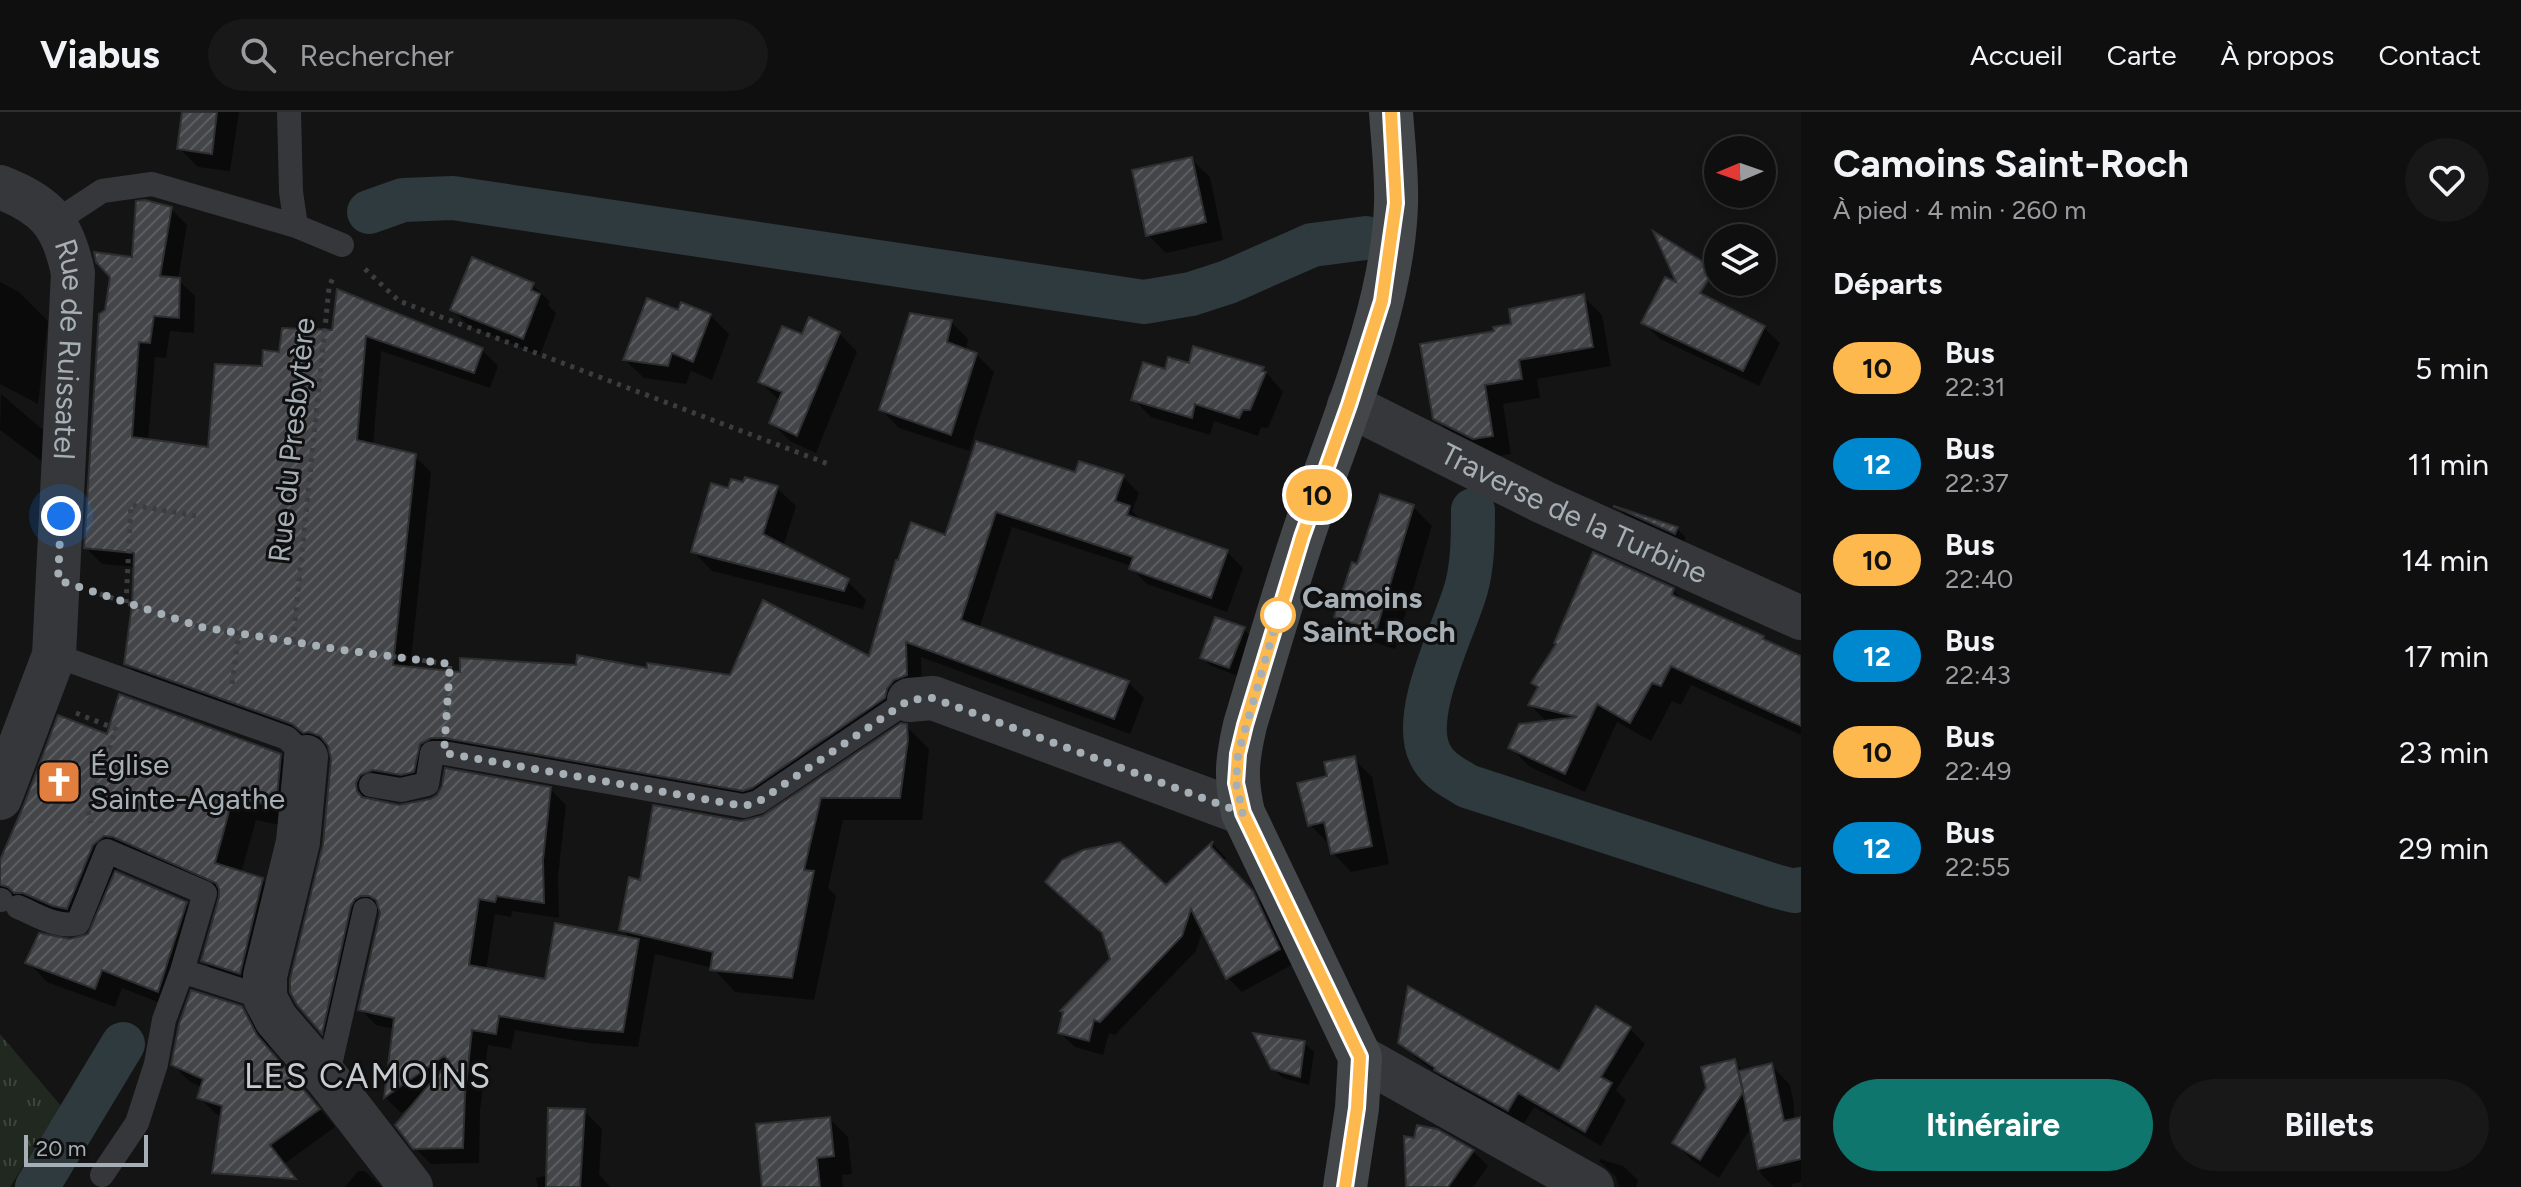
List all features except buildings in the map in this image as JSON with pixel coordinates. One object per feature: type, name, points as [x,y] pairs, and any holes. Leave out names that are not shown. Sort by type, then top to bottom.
[{"type":"street","points":[[1345,1187],[1357,1108],[1360,1057],[1243,813],[1236,783],[1238,754],[1245,725],[1302,537],[1382,301],[1396,203],[1391,112]]},
{"type":"street","name":"Rue de Ruissatel","points":[[0,187],[40,206],[55,222],[67,245],[73,273],[54,655],[0,798]]},
{"type":"street","name":"Traverse de la Turbine","points":[[1349,405],[1543,502],[1801,618]]},
{"type":"street","points":[[909,700],[933,698],[1243,813]]},
{"type":"street","points":[[306,757],[298,842],[265,976],[265,998],[276,1019],[327,1078],[411,1187]]},
{"type":"street","points":[[1360,1057],[1592,1187]]},
{"type":"lane","points":[[289,112],[291,192],[296,226]]},
{"type":"lane","points":[[55,222],[102,191],[152,184],[296,226],[342,245]]},
{"type":"lane","points":[[54,655],[287,738],[306,757]]},
{"type":"lane","points":[[371,785],[401,790],[427,784],[432,753],[444,753],[744,806],[758,802],[909,700]]},
{"type":"lane","points":[[6,902],[58,924],[68,926],[78,923],[107,851],[205,893],[164,1020],[156,1064],[137,1123],[102,1175]]},
{"type":"lane","points":[[327,1078],[365,910]]},
{"type":"lane","points":[[182,971],[265,998]]},
{"type":"path","points":[[342,245],[399,301],[831,465]]},
{"type":"path","name":"Rue du Presbytère","points":[[293,641],[329,288],[342,245]]},
{"type":"path","points":[[126,603],[131,505],[197,516]]},
{"type":"path","points":[[59,563],[126,603],[201,627],[450,664],[444,753]]},
{"type":"path","points":[[236,664],[239,633]]},
{"type":"path","points":[[35,708],[116,729],[88,810],[92,831],[107,851]]},
{"type":"green space","points":[[0,1034],[61,1106],[10,1187],[0,1187]]},
{"type":"waterway","points":[[369,212],[403,200],[453,198],[1144,302],[1191,294],[1228,282],[1312,245],[1366,238]]},
{"type":"waterway","points":[[1473,510],[1468,579],[1429,695],[1425,737],[1437,764],[1467,786],[1775,886],[1794,891],[1801,889]]},
{"type":"waterway","points":[[37,1187],[123,1044]]},
{"type":"bus line","name":"10","points":[[1345,1187],[1357,1108],[1360,1057],[1243,813],[1236,783],[1238,754],[1262,667],[1302,537],[1382,301],[1396,203],[1391,112]]},
{"type":"place","name":"Camoins Saint-Roch","points":[[1278,615]]},
{"type":"place","name":"Église Sainte-Agathe","points":[[59,782]]},
{"type":"district","name":"LES CAMOINS","points":[[368,1076]]},
{"type":"route","points":[[61,516],[58,580],[201,627],[450,664],[444,753],[744,806],[758,802],[909,700],[933,698],[1243,813],[1236,783],[1238,754],[1280,609],[1278,615]]}]
